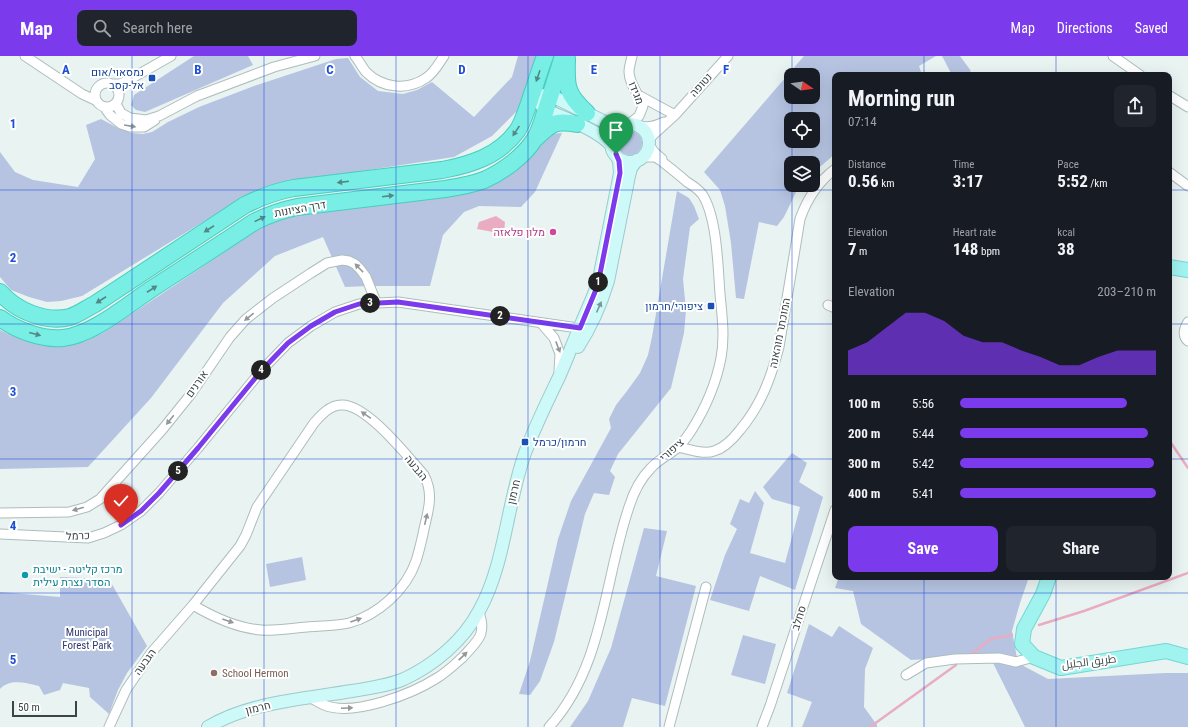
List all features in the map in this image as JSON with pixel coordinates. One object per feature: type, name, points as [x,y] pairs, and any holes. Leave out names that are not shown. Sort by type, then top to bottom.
[{"type":"highway","name":"דרך הציונות","points":[[0,292],[13,304],[37,315],[56,318],[72,316],[95,304],[245,205],[262,196],[281,190],[442,170],[477,162],[496,151],[512,137],[517,130],[523,118],[545,56]]},
{"type":"highway","name":"דרך הציונות","points":[[0,318],[16,328],[49,337],[62,338],[78,335],[91,329],[254,222],[269,214],[297,207],[445,189],[484,180],[499,172],[514,161],[534,140],[541,125],[563,56]]},
{"type":"highway","points":[[534,140],[546,128],[557,122],[582,119],[577,104],[571,96],[568,87],[566,78],[567,56]]},
{"type":"main road","points":[[1172,267],[1188,270]]},
{"type":"main road","points":[[1034,658],[1022,644],[1024,629],[1043,594],[1048,580]]},
{"type":"main road","name":"طريق الجليل","points":[[1034,658],[1061,668],[1166,651],[1188,657]]},
{"type":"street","points":[[25,56],[82,94],[95,100]]},
{"type":"street","points":[[68,84],[87,89],[97,87],[104,83],[124,83],[171,56]]},
{"type":"street","points":[[112,84],[118,89],[117,100],[121,113],[130,118],[146,120],[159,116],[204,94],[274,67],[315,56]]},
{"type":"street","points":[[355,56],[365,71],[377,82],[393,86],[409,86],[427,78],[444,56]]},
{"type":"street","name":"מגידו","points":[[630,125],[639,116],[643,106],[640,96],[631,83],[629,71],[632,56]]},
{"type":"street","name":"נטופה","points":[[649,142],[652,136],[675,115],[728,56]]},
{"type":"street","points":[[1113,56],[1136,72]]},
{"type":"street","points":[[105,108],[112,107],[124,90],[139,75]]},
{"type":"street","points":[[97,87],[94,94],[98,105],[105,108],[110,115],[121,124],[130,127],[144,127],[159,116]]},
{"type":"street","points":[[531,96],[582,119],[602,136],[620,158],[626,161],[632,162],[640,159],[646,153],[649,142],[644,129],[630,125],[582,119]]},
{"type":"street","points":[[640,96],[675,115]]},
{"type":"street","points":[[1172,98],[1188,107]]},
{"type":"street","name":"נטופה","points":[[630,125],[646,127],[653,126],[675,115]]},
{"type":"street","points":[[614,150],[612,139],[614,133],[618,128],[630,125]]},
{"type":"street","name":"ציפורי","points":[[649,142],[655,153],[674,171]]},
{"type":"street","name":"חרמון","points":[[584,329],[601,273],[620,173],[619,161],[614,150]]},
{"type":"street","name":"ציפורי","points":[[549,727],[567,706],[589,657],[598,628],[620,534],[629,505],[638,486],[651,468],[678,447],[694,426],[711,392],[722,356],[724,338],[716,241],[709,211],[702,195],[660,160],[655,158],[640,159]]},
{"type":"street","name":"חרמון","points":[[208,727],[237,713],[255,707],[384,685],[401,680],[417,673],[436,660],[451,647],[466,630],[479,612],[489,590],[517,477],[537,422],[584,329],[604,295],[631,168],[640,159]]},
{"type":"street","name":"המוכתר מוהאנה","points":[[678,447],[709,452],[722,448],[737,434],[749,419],[758,404],[768,385],[779,347],[800,219],[806,202],[814,190],[832,171]]},
{"type":"street","points":[[1172,174],[1188,186]]},
{"type":"street","name":"אורנים","points":[[0,513],[70,512],[87,507],[100,499],[162,430],[187,399],[230,337],[246,319],[310,273],[327,263],[349,260],[355,264],[366,278],[376,302]]},
{"type":"street","name":"כרמל","points":[[0,534],[88,538],[104,533],[121,525],[141,511],[159,493],[261,371],[288,343],[311,326],[335,312],[359,304],[376,302],[404,302],[584,329]]},
{"type":"street","points":[[541,322],[554,338],[560,354],[559,377]]},
{"type":"street","points":[[1188,322],[1184,331],[1188,341]]},
{"type":"street","name":"הגבעה","points":[[109,727],[126,690],[135,676],[151,654],[193,606],[240,546],[257,508],[321,414],[340,405],[349,405],[370,418],[424,475],[429,485],[430,499],[416,561],[411,574],[394,595],[368,616],[348,623],[261,630],[240,626],[206,613],[193,606]]},
{"type":"street","name":"סחלב","points":[[762,727],[832,519]]},
{"type":"street","points":[[669,727],[706,587]]},
{"type":"street","points":[[311,698],[324,705],[334,708],[356,707],[382,702],[417,689],[438,678],[469,650],[481,634],[482,625],[479,612]]},
{"type":"street","points":[[906,675],[926,663],[955,659],[999,658],[1016,662],[1034,658]]},
{"type":"green space","points":[[194,56],[248,56],[253,65],[145,112],[136,110],[131,105],[134,95]]},
{"type":"green space","points":[[518,56],[540,56],[520,108],[492,136],[454,157],[290,182],[267,189],[239,200],[82,296],[61,301],[47,302],[11,290],[0,277],[0,152],[15,172],[33,180],[78,187],[95,159],[86,125],[101,119],[132,133],[143,134],[152,132],[168,122],[199,107],[254,86],[336,59],[348,58],[360,77],[378,91],[403,94],[417,90],[432,82],[474,117],[512,77]]},
{"type":"green space","points":[[804,56],[936,56],[919,66],[921,72],[832,72],[832,157],[820,167],[820,156],[784,156],[784,192],[796,192],[784,217],[777,226],[759,222],[744,299],[736,298],[731,243],[725,206],[720,190],[704,172],[784,79],[784,104],[820,104],[820,68],[794,68]]},
{"type":"green space","points":[[942,56],[960,56],[971,71],[970,72],[950,72]]},
{"type":"green space","points":[[630,131],[639,134],[642,143],[639,152],[630,155],[621,152],[618,143],[621,134]]},
{"type":"green space","points":[[562,133],[535,192],[521,207],[479,206],[464,212],[443,235],[430,286],[345,287],[323,237],[275,256],[223,303],[151,398],[88,467],[0,469],[0,330],[19,338],[49,345],[70,345],[83,342],[103,333],[271,221],[300,212],[460,195],[483,188],[548,134]]},
{"type":"green space","points":[[677,191],[689,198],[699,219],[690,227],[683,279],[686,310],[684,333],[671,388],[618,454],[610,471],[615,477],[609,495],[594,493],[585,514],[554,642],[540,681],[530,695],[519,694],[530,661],[558,539],[571,501],[611,428],[609,419],[616,405],[640,373],[648,355]]},
{"type":"green space","points":[[792,453],[807,463],[799,482],[823,497],[795,590],[760,576],[749,611],[710,600],[725,555],[737,529],[730,524],[740,499],[749,503],[755,491],[764,503],[750,553],[785,563],[800,507],[772,499],[763,487]]},
{"type":"green space","points":[[644,528],[667,531],[656,576],[696,586],[665,706],[632,698],[623,727],[570,727],[588,701],[611,648]]},
{"type":"green space","points":[[302,557],[306,580],[270,587],[266,564]]},
{"type":"green space","name":"Municipal Forest Park","points":[[60,577],[109,579],[147,646],[127,673],[118,690],[109,714],[90,697],[89,688],[63,683],[60,690],[44,695],[39,686],[13,682],[8,683],[0,689],[0,592],[60,597]]},
{"type":"green space","points":[[838,580],[1028,580],[1012,631],[1018,663],[1048,679],[1188,673],[1188,727],[1025,727],[989,655],[911,660],[861,624],[853,591],[835,588]]},
{"type":"green space","points":[[809,624],[832,637],[839,626],[873,648],[865,669],[864,707],[877,727],[802,727],[812,702],[787,693]]},
{"type":"green space","points":[[743,635],[776,644],[765,684],[731,675]]},
{"type":"shaded area","points":[[496,216],[505,222],[504,234],[477,229],[479,222]]},
{"type":"waterway","points":[[1172,444],[1188,468]]},
{"type":"waterway","points":[[1172,579],[1188,573]]},
{"type":"waterway","points":[[1039,625],[1084,611],[1169,580]]},
{"type":"waterway","points":[[973,653],[991,639],[1012,635]]},
{"type":"waterway","points":[[870,727],[956,665]]},
{"type":"place","name":"נמסאוי/אום אל-קסב","points":[[152,78]]},
{"type":"place","name":"מלון פלאזה","points":[[553,232]]},
{"type":"place","name":"ציפורי/חרמון","points":[[711,306]]},
{"type":"place","name":"חרמון/כרמל","points":[[525,442]]},
{"type":"place","name":"מרכז קליטה - ישיבת הסדר נצרת עילית","points":[[25,575]]},
{"type":"place","name":"School Hermon","points":[[214,673]]},
{"type":"route","points":[[121,525],[141,511],[159,493],[261,371],[288,343],[311,326],[335,312],[359,304],[398,302],[422,304],[580,328],[599,279],[620,173],[619,161],[616,154]]}]
